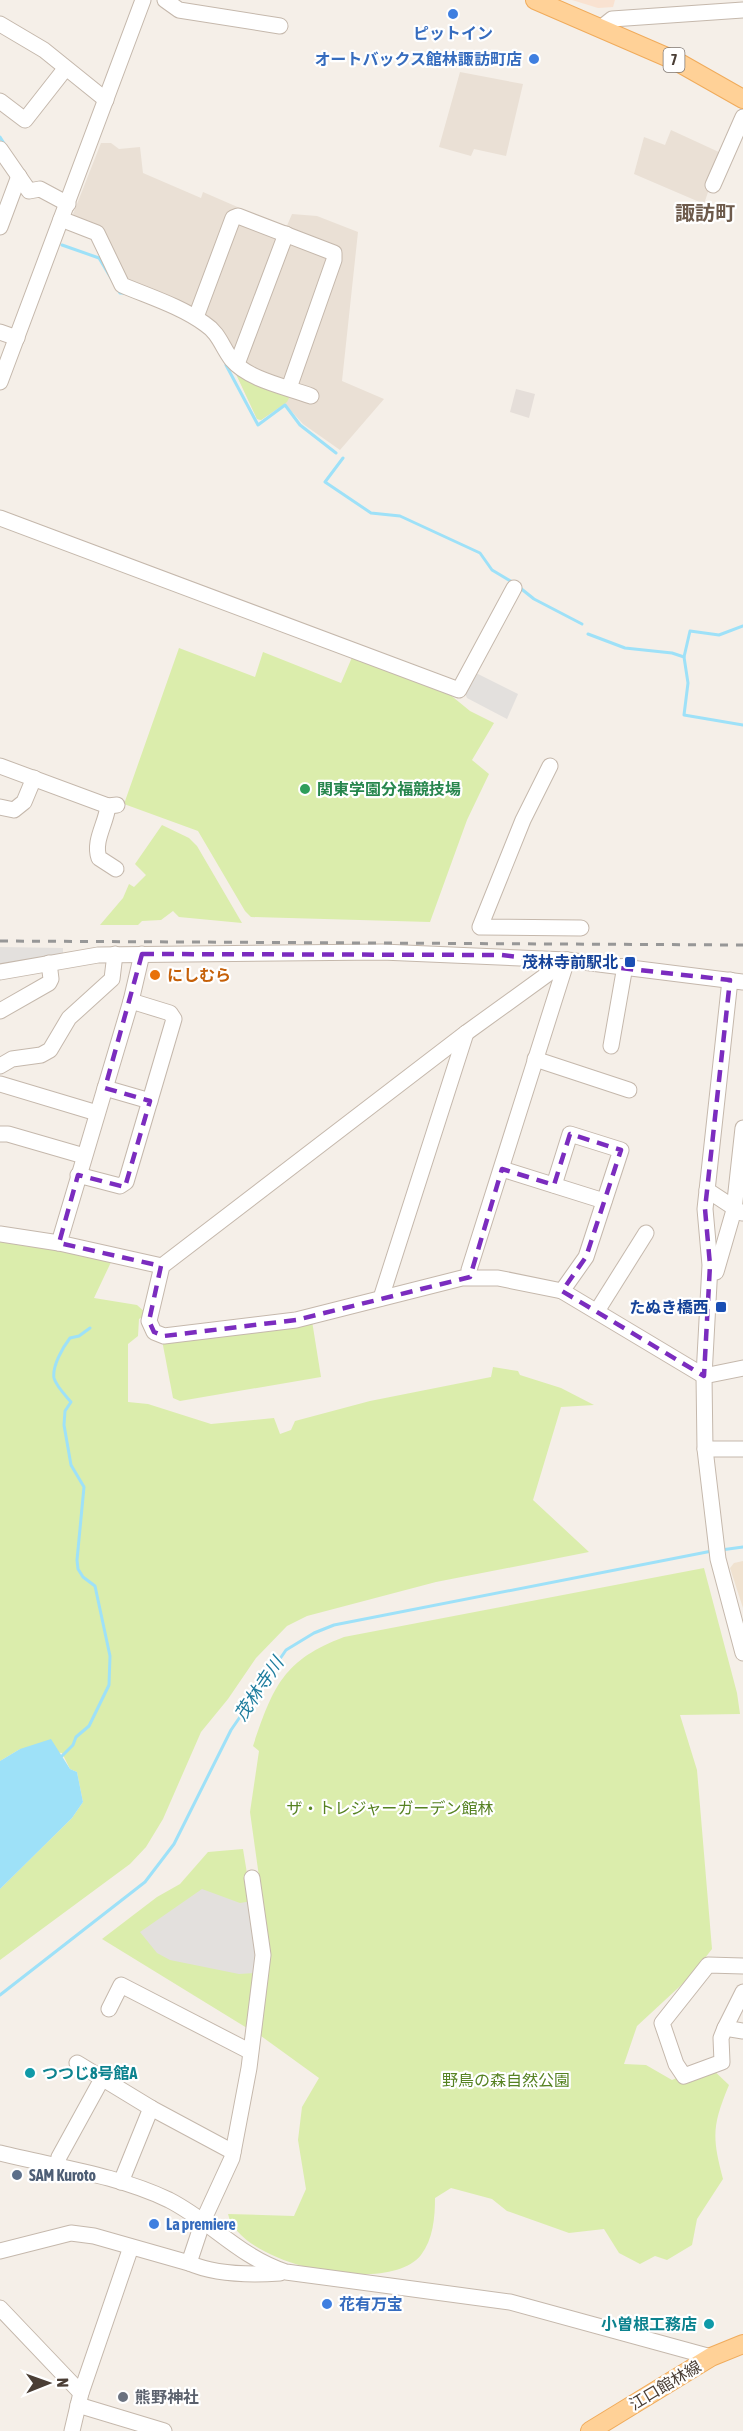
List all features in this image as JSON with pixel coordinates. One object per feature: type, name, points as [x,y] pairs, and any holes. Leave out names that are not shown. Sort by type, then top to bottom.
[{"type":"main road","name":"7","points":[[535,0],[602,27],[676,61],[743,99]]},
{"type":"main road","name":"江口館林線","points":[[590,2431],[711,2357],[743,2344]]},
{"type":"street","points":[[0,382],[143,0]]},
{"type":"street","points":[[165,0],[179,10],[280,26]]},
{"type":"street","points":[[602,27],[612,19],[706,6],[743,10]]},
{"type":"street","points":[[0,24],[26,37],[106,100]]},
{"type":"street","points":[[0,101],[26,120],[65,69]]},
{"type":"street","points":[[713,185],[743,117]]},
{"type":"street","points":[[0,148],[29,191],[40,189],[68,204]]},
{"type":"street","points":[[0,227],[20,176]]},
{"type":"street","points":[[196,317],[233,218],[238,216],[334,253],[334,260],[289,388]]},
{"type":"street","points":[[61,219],[97,232],[122,285],[196,317],[217,334],[244,371],[311,396]]},
{"type":"street","points":[[237,364],[286,234]]},
{"type":"street","points":[[0,332],[16,338]]},
{"type":"street","points":[[0,518],[459,690],[514,588]]},
{"type":"street","points":[[0,766],[112,806],[96,849],[99,858],[116,869]]},
{"type":"street","points":[[550,766],[523,820],[480,927],[581,928]]},
{"type":"street","points":[[0,807],[14,810],[22,805],[34,778]]},
{"type":"street","points":[[501,927],[501,955]]},
{"type":"street","points":[[0,972],[82,956],[115,954],[365,952],[501,955],[567,960],[737,981],[707,1190],[710,1301],[704,1376],[705,1449],[715,1540],[743,1653]]},
{"type":"street","points":[[0,1066],[12,1059],[41,1055],[50,1050],[69,1018],[112,979],[115,954]]},
{"type":"street","points":[[58,1243],[131,1001],[142,954]]},
{"type":"street","points":[[567,960],[466,1033],[162,1266],[149,1321],[154,1332],[164,1336],[296,1320],[470,1277],[498,1278],[562,1291],[704,1376],[743,1368]]},
{"type":"street","points":[[470,1277],[469,1270],[567,960]]},
{"type":"street","points":[[0,1011],[49,983],[51,979],[49,963]]},
{"type":"street","points":[[611,1046],[625,966]]},
{"type":"street","points":[[78,1174],[120,1186],[126,1182],[174,1019],[170,1013],[131,1001]]},
{"type":"street","points":[[381,1298],[466,1033]]},
{"type":"street","points":[[535,1059],[629,1090]]},
{"type":"street","points":[[0,1084],[97,1113]]},
{"type":"street","points":[[105,1088],[150,1101]]},
{"type":"street","points":[[710,1301],[722,1245],[738,1212],[743,1128]]},
{"type":"street","points":[[0,1134],[8,1134],[84,1156]]},
{"type":"street","points":[[554,1185],[570,1134],[621,1150],[586,1257],[562,1291]]},
{"type":"street","points":[[502,1169],[604,1201]]},
{"type":"street","points":[[707,1190],[738,1212]]},
{"type":"street","points":[[597,1311],[646,1233]]},
{"type":"street","points":[[0,1234],[58,1243],[162,1266]]},
{"type":"street","points":[[705,1449],[743,1449]]},
{"type":"street","points":[[189,2263],[203,2221],[233,2152],[249,2068],[249,2051],[263,1955],[252,1878]]},
{"type":"street","points":[[743,1966],[708,1965],[662,2023],[675,2064],[684,2076],[722,2062],[721,2038],[743,1992]]},
{"type":"street","points":[[109,2008],[121,1985],[249,2051]]},
{"type":"street","points":[[725,2028],[743,2031]]},
{"type":"street","points":[[77,2063],[151,2108],[233,2152]]},
{"type":"street","points":[[57,2167],[59,2157],[103,2077]]},
{"type":"street","points":[[122,2182],[151,2108]]},
{"type":"street","points":[[0,2153],[122,2182],[170,2201],[203,2221],[237,2249],[266,2265],[286,2272]]},
{"type":"street","points":[[0,2251],[71,2233],[131,2247],[189,2263],[202,2269],[255,2274],[286,2272],[517,2303],[711,2357]]},
{"type":"street","points":[[72,2431],[80,2399],[131,2247]]},
{"type":"street","points":[[0,2308],[80,2399],[164,2431]]},
{"type":"highlighted area","points":[[142,954],[501,955],[730,980],[705,1209],[710,1265],[704,1376],[562,1291],[586,1257],[621,1150],[570,1134],[554,1185],[502,1169],[470,1277],[296,1320],[164,1336],[154,1332],[149,1321],[161,1266],[59,1243],[78,1175],[125,1187],[150,1101],[105,1088]]},
{"type":"shaded area","points":[[572,0],[615,0],[613,7],[598,8]]},
{"type":"shaded area","points":[[460,72],[523,84],[506,156],[474,149],[471,156],[439,147]]},
{"type":"shaded area","points":[[671,130],[721,153],[704,204],[634,174],[644,137],[665,145]]},
{"type":"shaded area","points":[[101,143],[111,143],[119,149],[140,147],[143,173],[201,198],[203,192],[286,228],[292,214],[317,216],[358,232],[342,381],[384,399],[340,450],[303,424],[285,404],[261,420],[257,419],[236,374],[226,364],[215,337],[123,279],[73,214]]},
{"type":"shaded area","points":[[516,389],[535,394],[529,418],[510,412]]},
{"type":"shaded area","points":[[474,672],[518,694],[507,719],[467,698],[464,691]]},
{"type":"shaded area","points":[[0,947],[63,948],[63,954],[0,966]]},
{"type":"shaded area","points":[[743,1561],[743,1608],[730,1568],[734,1563]]},
{"type":"shaded area","points":[[202,1889],[240,1903],[252,1901],[257,1935],[255,1973],[239,1974],[170,1960],[157,1953],[140,1932]]},
{"type":"green space","points":[[236,374],[291,394],[287,402],[261,420],[257,419]]},
{"type":"green space","name":"関東学園分福競技場","points":[[179,648],[255,677],[263,652],[341,683],[353,655],[448,693],[470,711],[494,723],[472,760],[489,774],[467,820],[430,922],[251,917],[245,911],[198,831],[124,804]]},
{"type":"green space","points":[[162,825],[189,838],[197,846],[242,923],[179,917],[173,911],[161,920],[142,921],[138,925],[100,925],[123,898],[129,884],[134,887],[146,875],[135,864]]},
{"type":"green space","points":[[0,1239],[112,1260],[94,1298],[137,1305],[147,1314],[139,1319],[138,1336],[128,1344],[128,1402],[148,1404],[211,1424],[274,1418],[280,1434],[291,1430],[295,1421],[370,1401],[491,1377],[493,1367],[518,1371],[520,1375],[561,1388],[594,1405],[561,1407],[533,1500],[589,1552],[436,1582],[307,1616],[287,1626],[256,1658],[228,1699],[201,1732],[163,1819],[146,1847],[130,1864],[0,1960],[0,1889],[72,1818],[83,1802],[77,1772],[70,1769],[62,1753],[20,1749],[0,1761]]},
{"type":"green space","points":[[312,1321],[321,1377],[180,1401],[173,1398],[162,1340]]},
{"type":"green space","points":[[704,1568],[737,1693],[740,1714],[680,1715],[697,1770],[712,1949],[690,1977],[637,2026],[624,2064],[646,2065],[672,2080],[708,2065],[729,2085],[719,2111],[716,2132],[717,2152],[723,2179],[697,2219],[692,2245],[667,2260],[655,2256],[640,2264],[619,2253],[604,2229],[569,2233],[507,2211],[492,2199],[451,2188],[435,2198],[432,2228],[425,2249],[421,2255],[404,2267],[378,2273],[348,2274],[316,2269],[285,2260],[258,2248],[238,2232],[228,2214],[294,2216],[306,2189],[298,2140],[302,2107],[319,2078],[261,2036],[270,1956],[250,1812],[259,1751],[253,1746],[267,1707],[283,1678],[307,1655],[344,1637]]},
{"type":"green space","points":[[243,1849],[257,1935],[258,1956],[247,2028],[102,1939],[157,1897],[180,1884],[208,1852]]},
{"type":"water","points":[[51,1739],[70,1769],[77,1772],[83,1802],[72,1818],[0,1889],[0,1761],[20,1749]]},
{"type":"waterway","points":[[0,137],[5,145]]},
{"type":"waterway","points":[[62,245],[99,258],[120,293],[125,293]]},
{"type":"waterway","points":[[226,365],[258,425],[285,405],[300,425],[336,453]]},
{"type":"waterway","points":[[343,458],[325,482],[371,513],[400,516],[480,553],[492,570],[514,583]]},
{"type":"waterway","points":[[519,587],[534,599],[582,624]]},
{"type":"waterway","points":[[684,657],[690,631],[719,635],[743,626]]},
{"type":"waterway","points":[[588,634],[625,648],[672,653],[684,657],[688,683],[684,715],[743,725]]},
{"type":"waterway","points":[[62,1756],[73,1745],[76,1737],[89,1726],[109,1685],[110,1656],[95,1586],[83,1577],[78,1569],[84,1487],[71,1465],[64,1425],[65,1411],[71,1402],[54,1378],[56,1362],[67,1342],[70,1338],[79,1336],[90,1328]]},
{"type":"waterway","name":"茂林寺川","points":[[721,1550],[743,1547]]},
{"type":"waterway","name":"茂林寺川","points":[[0,1995],[145,1882],[174,1844],[231,1730],[286,1650],[314,1633],[334,1625],[712,1551]]},
{"type":"railway","points":[[0,941],[743,945]]},
{"type":"place","name":"ピットイン","points":[[453,14]]},
{"type":"place","name":"オートバックス館林諏訪町店","points":[[534,59]]},
{"type":"place","name":"関東学園分福競技場","points":[[305,789]]},
{"type":"place","name":"茂林寺前駅北","points":[[630,962]]},
{"type":"place","name":"にしむら","points":[[155,975]]},
{"type":"place","name":"たぬき橋西","points":[[721,1307]]},
{"type":"place","name":"つつじ8号館A","points":[[30,2073]]},
{"type":"place","name":"SAM Kuroto","points":[[17,2175]]},
{"type":"place","name":"La premiere","points":[[154,2224]]},
{"type":"place","name":"花有万宝","points":[[327,2304]]},
{"type":"place","name":"小曽根工務店","points":[[709,2324]]},
{"type":"place","name":"熊野神社","points":[[123,2397]]},
{"type":"district","name":"諏訪町","points":[[705,213]]},
{"type":"park label","name":"ザ・トレジャーガーデン館林","points":[[390,1808]]},
{"type":"park label","name":"野鳥の森自然公園","points":[[506,2080]]}]
